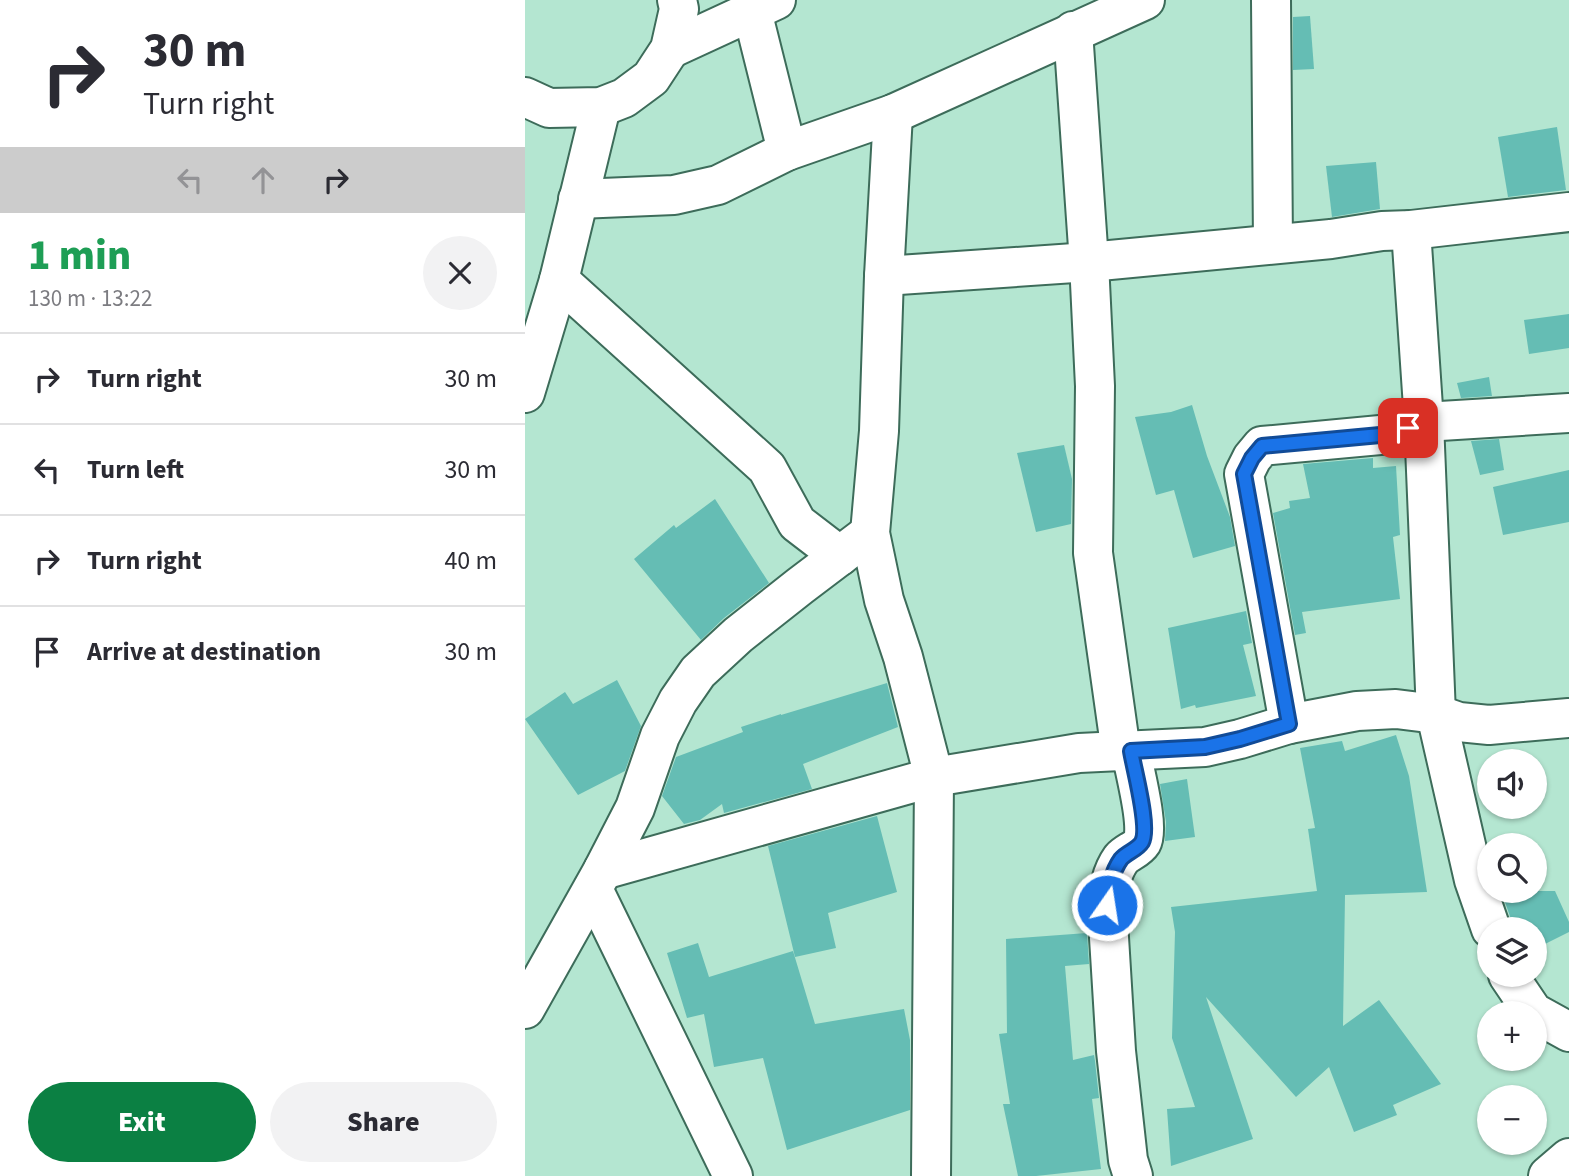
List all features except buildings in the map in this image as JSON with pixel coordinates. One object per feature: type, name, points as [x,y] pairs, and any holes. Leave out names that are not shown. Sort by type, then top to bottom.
[{"type":"street","points":[[525,97],[549,108],[601,107],[624,98],[651,78],[670,49],[679,9],[677,0]]},
{"type":"street","points":[[578,199],[674,195],[718,185],[787,151],[893,114],[1145,0]]},
{"type":"street","points":[[1271,0],[1273,244]]},
{"type":"street","points":[[670,49],[764,5],[787,151]]},
{"type":"street","points":[[1073,31],[1095,386],[1093,553],[1126,752],[1144,819],[1143,840],[1136,849],[1122,858],[1110,882],[1107,905],[1115,1051],[1128,1160],[1133,1176]]},
{"type":"street","points":[[525,393],[559,280],[601,107]]},
{"type":"street","points":[[893,114],[879,431],[870,533],[884,600],[904,657],[935,777],[931,1176]]},
{"type":"street","points":[[884,276],[1089,262],[1331,239],[1382,231],[1569,212]]},
{"type":"street","points":[[1411,230],[1424,422],[1436,714],[1473,880],[1486,917]]},
{"type":"street","points":[[559,280],[767,468],[797,523],[840,556]]},
{"type":"street","points":[[1289,724],[1244,474],[1262,446],[1391,434],[1424,422],[1569,413]]},
{"type":"street","points":[[525,1009],[598,880],[635,808],[660,736],[678,701],[698,672],[738,635],[870,533]]},
{"type":"street","points":[[598,880],[935,777],[1079,753],[1205,747],[1289,724],[1357,711],[1396,709],[1436,714],[1459,722],[1489,725],[1569,718]]},
{"type":"street","points":[[598,880],[733,1176]]},
{"type":"street","points":[[1516,987],[1533,1012],[1569,1032]]},
{"type":"street","points":[[1548,1176],[1569,1158]]},
{"type":"route","points":[[1107,905],[1110,882],[1122,858],[1136,849],[1143,840],[1144,819],[1131,751],[1205,747],[1289,724],[1244,474],[1252,458],[1262,446],[1391,434],[1408,428]]}]
